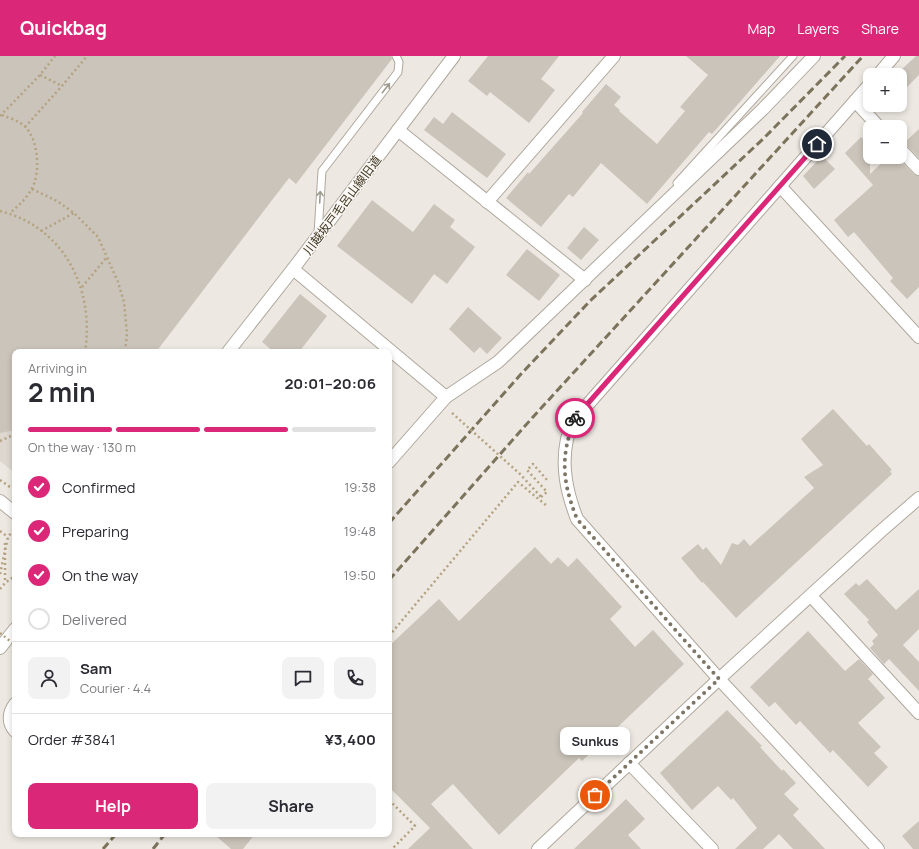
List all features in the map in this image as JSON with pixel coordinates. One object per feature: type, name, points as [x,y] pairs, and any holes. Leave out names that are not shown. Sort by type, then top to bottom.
[{"type":"street","name":"川越坂戸毛呂山線旧道","points":[[230,349],[293,269],[454,56]]},
{"type":"street","points":[[487,202],[614,56]]},
{"type":"street","points":[[392,459],[446,397],[498,362],[763,109],[814,56]]},
{"type":"street","points":[[884,68],[894,56]]},
{"type":"street","points":[[863,92],[575,418],[568,438],[564,458],[565,481],[569,500],[577,519],[719,679],[878,849]]},
{"type":"street","points":[[855,101],[873,120]]},
{"type":"street","points":[[398,130],[585,280]]},
{"type":"street","points":[[907,156],[919,169]]},
{"type":"street","points":[[780,186],[919,337]]},
{"type":"street","points":[[293,269],[389,349]]},
{"type":"street","points":[[392,352],[446,397]]},
{"type":"street","points":[[538,849],[719,679],[919,498]]},
{"type":"street","points":[[0,502],[12,511]]},
{"type":"street","points":[[812,596],[919,713]]},
{"type":"street","points":[[0,648],[12,633]]},
{"type":"street","points":[[12,708],[10,724],[12,727]]},
{"type":"street","points":[[629,763],[712,849]]},
{"type":"lane","points":[[318,236],[322,171],[398,72],[399,62],[396,56]]},
{"type":"lane","points":[[626,240],[793,56]]},
{"type":"path","points":[[10,214],[32,189],[38,159],[35,145],[25,127],[15,120],[1,116],[55,56]]},
{"type":"path","points":[[25,127],[87,56]]},
{"type":"path","points":[[40,74],[62,86]]},
{"type":"path","points":[[32,189],[56,201],[74,214],[98,237],[118,282],[124,302],[127,334],[125,349]]},
{"type":"path","points":[[0,211],[28,221],[54,241],[73,268],[82,287],[86,312],[85,349]]},
{"type":"path","points":[[41,231],[74,214]]},
{"type":"path","points":[[82,287],[107,258]]},
{"type":"path","points":[[452,413],[520,474],[541,497],[547,492],[527,470],[534,464],[548,481]]},
{"type":"path","points":[[0,441],[12,435]]},
{"type":"path","points":[[0,480],[12,489]]},
{"type":"path","points":[[392,632],[518,482],[547,506]]},
{"type":"path","points":[[0,531],[8,537]]},
{"type":"path","points":[[0,574],[8,537],[12,532]]},
{"type":"path","points":[[5,542],[5,582]]},
{"type":"path","points":[[0,589],[5,582],[12,578]]},
{"type":"path","points":[[0,633],[12,643]]},
{"type":"path","points":[[392,803],[415,826],[392,849]]},
{"type":"shaded area","points":[[12,383],[12,471],[0,461],[0,399]]},
{"type":"building","points":[[0,56],[391,56],[392,59],[296,184],[289,178],[158,349],[12,349],[12,431],[0,433]]},
{"type":"building","points":[[488,56],[559,56],[541,79],[555,90],[529,123],[490,92],[487,96],[468,81]]},
{"type":"building","points":[[686,56],[780,56],[712,134],[709,132],[647,204],[601,163],[573,197],[569,194],[541,227],[506,198],[583,113],[582,112],[606,84],[621,97],[614,105],[620,110],[619,111],[657,144],[685,111],[680,107],[708,75]]},
{"type":"building","points":[[916,56],[919,56],[919,75],[907,87],[907,68],[903,68]]},
{"type":"building","points":[[452,112],[506,154],[487,178],[424,130],[434,117],[443,124]]},
{"type":"building","points":[[919,129],[919,158],[907,146],[907,140]]},
{"type":"building","points":[[861,137],[863,139],[863,164],[870,164],[870,174],[881,164],[904,164],[914,174],[919,176],[919,287],[907,299],[890,281],[893,278],[854,232],[848,237],[834,220],[873,185],[845,153]]},
{"type":"building","points":[[822,156],[835,169],[814,189],[803,176]]},
{"type":"building","points":[[372,200],[413,232],[434,204],[455,220],[450,227],[475,247],[447,284],[434,274],[412,304],[337,246]]},
{"type":"building","points":[[584,227],[599,240],[581,260],[567,248]]},
{"type":"building","points":[[527,249],[560,275],[539,301],[506,275]]},
{"type":"building","points":[[300,294],[327,316],[301,349],[270,349],[262,342]]},
{"type":"building","points":[[468,307],[502,338],[487,354],[480,347],[474,353],[449,329]]},
{"type":"building","points":[[833,409],[867,446],[869,444],[892,470],[890,471],[892,474],[736,618],[703,582],[702,583],[681,558],[698,544],[703,550],[706,547],[721,565],[732,543],[738,545],[744,539],[750,546],[814,488],[804,477],[823,465],[801,439]]},
{"type":"building","points":[[535,547],[551,564],[558,557],[568,567],[577,558],[622,607],[610,619],[635,647],[653,630],[684,664],[582,761],[579,758],[499,835],[453,784],[431,804],[473,849],[408,849],[430,828],[392,790],[392,643],[439,599],[459,621]]},
{"type":"building","points":[[867,579],[896,610],[919,589],[919,629],[903,645],[919,662],[919,691],[889,659],[884,664],[870,648],[874,644],[872,641],[878,635],[867,622],[869,620],[844,594],[856,583],[859,586]]},
{"type":"building","points":[[808,631],[845,671],[859,659],[873,674],[868,679],[885,698],[858,723],[881,747],[874,753],[888,767],[868,787],[833,750],[830,753],[800,721],[796,725],[775,702],[769,707],[750,687]]},
{"type":"building","points":[[727,710],[762,746],[760,747],[782,771],[783,769],[796,783],[784,794],[799,809],[793,815],[825,849],[793,849],[779,834],[763,849],[735,849],[757,828],[733,798],[731,800],[718,786],[692,810],[660,773]]},
{"type":"building","points":[[626,799],[645,819],[628,835],[641,849],[574,849]]},
{"type":"building","points":[[919,821],[919,849],[913,849],[902,836]]},
{"type":"building","points":[[217,837],[253,837],[243,849],[231,849]]},
{"type":"railway","points":[[392,520],[522,373],[590,301],[764,138],[845,56]]},
{"type":"railway","points":[[392,577],[533,417],[863,56]]},
{"type":"railway","points":[[103,849],[113,837]]},
{"type":"railway","points":[[153,849],[163,837]]},
{"type":"way so far","points":[[575,418],[568,438],[564,458],[565,481],[569,500],[577,519],[719,679],[595,795]]},
{"type":"place","name":"Sunkus","points":[[595,795]]},
{"type":"route","points":[[575,418],[817,144]]}]
